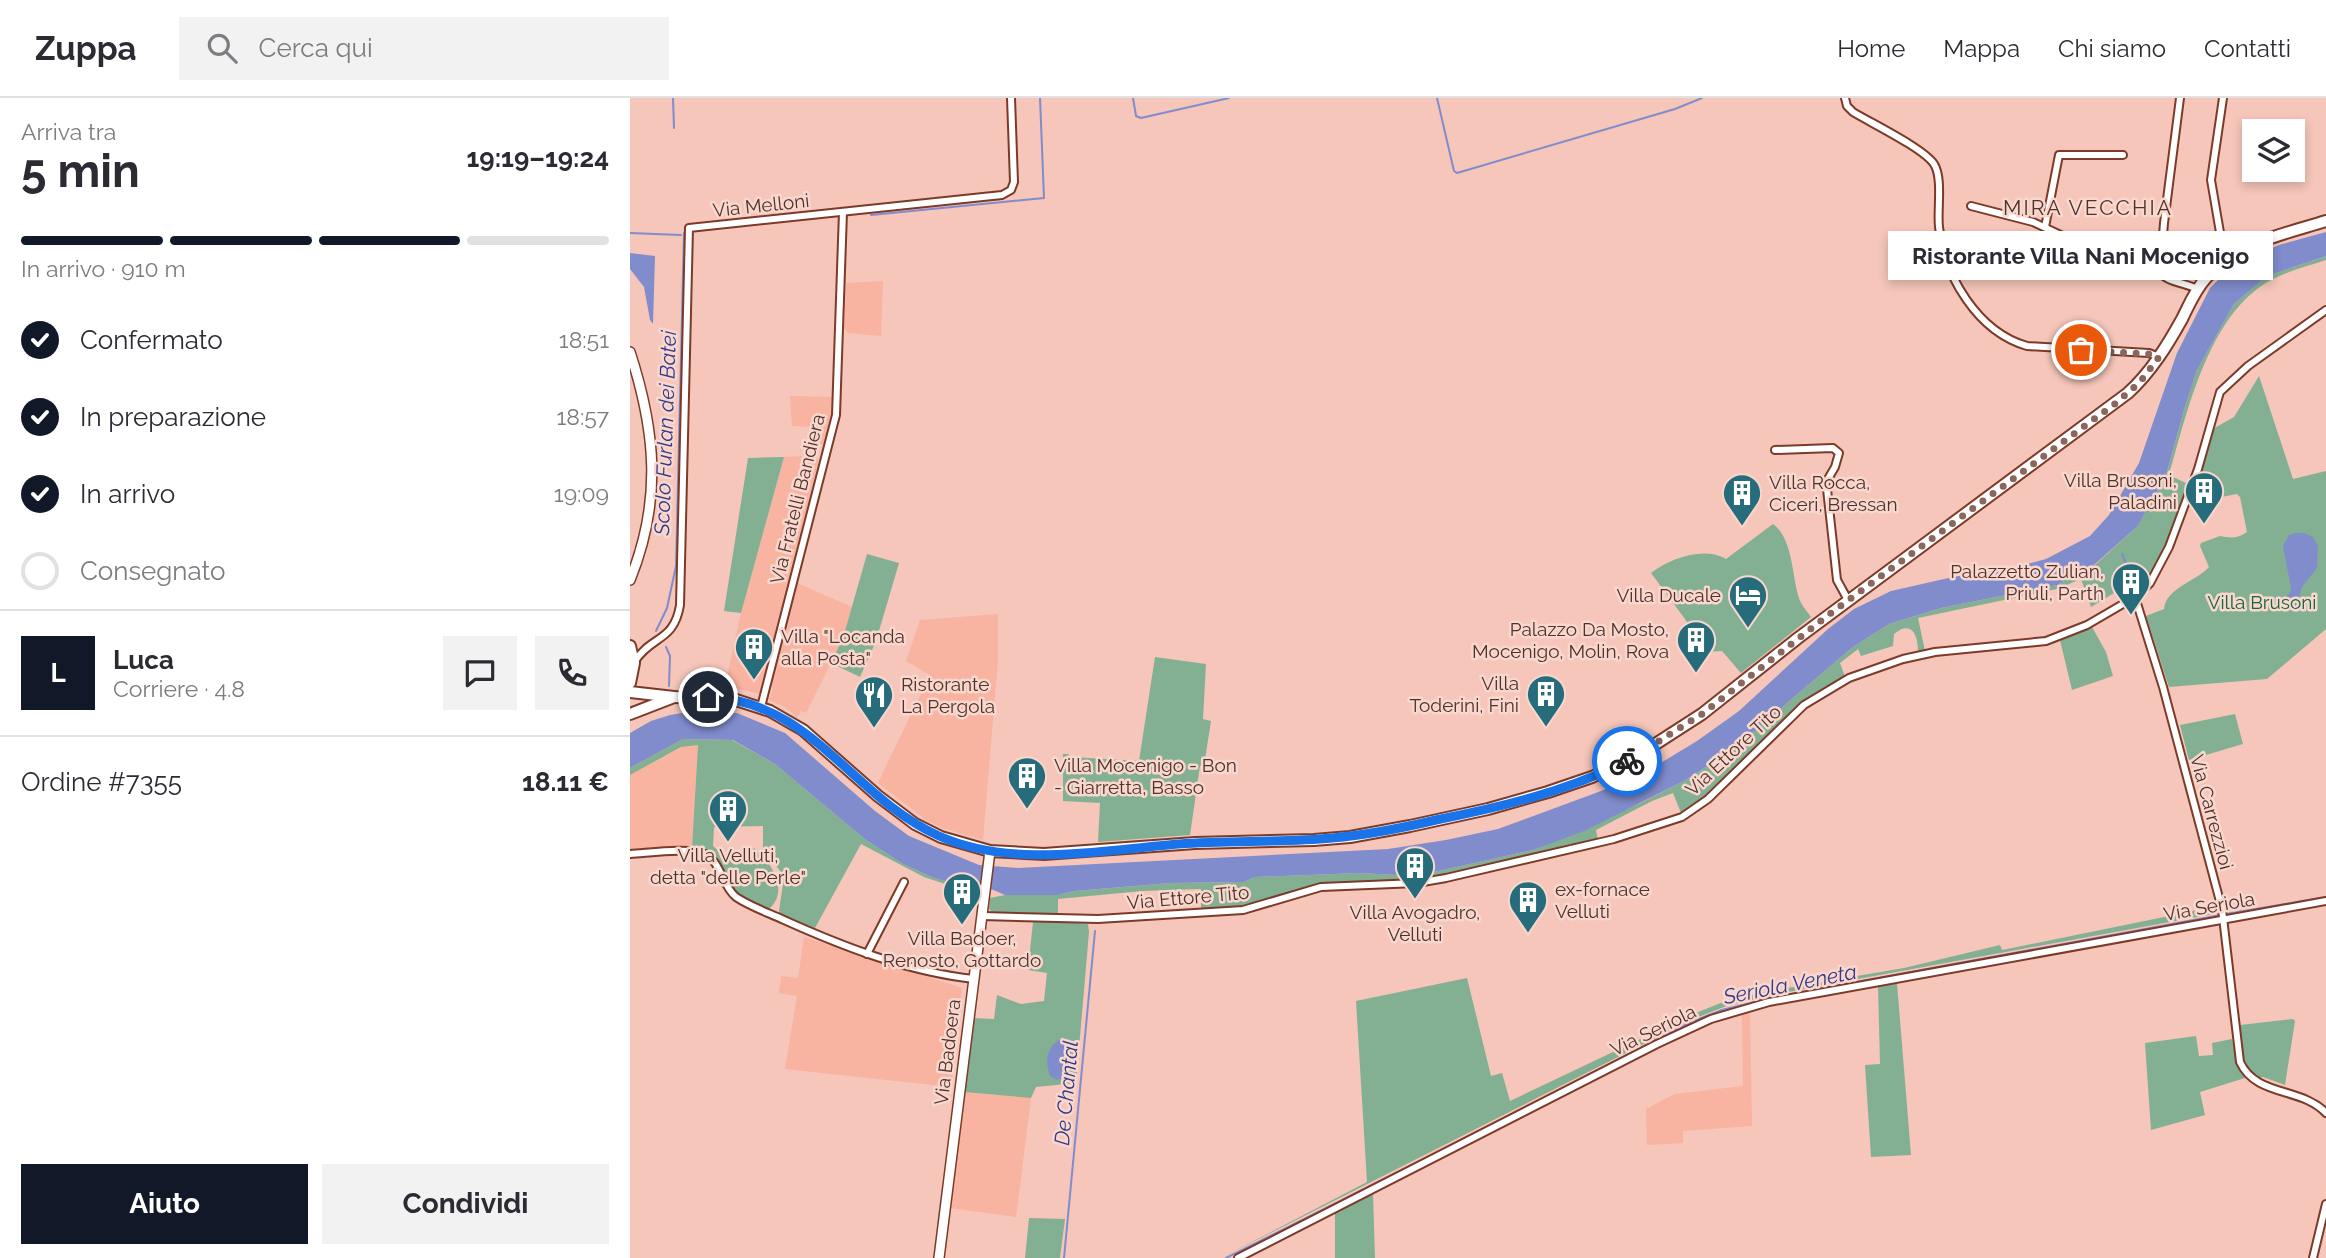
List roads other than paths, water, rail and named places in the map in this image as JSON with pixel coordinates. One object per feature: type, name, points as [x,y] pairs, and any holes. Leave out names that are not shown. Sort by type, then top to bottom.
[{"type":"main road","points":[[630,692],[674,698],[720,698],[761,707],[803,730],[885,802],[915,824],[941,837],[990,851],[1044,854],[1195,843],[1333,838],[1410,826],[1524,800],[1592,777],[1640,754],[1702,714],[1848,600],[2116,403],[2140,382],[2159,357],[2197,289],[2228,258],[2269,238],[2326,221]]},
{"type":"main road","points":[[630,352],[651,431],[653,472],[646,530],[630,580]]},
{"type":"main road","points":[[630,644],[634,667],[641,684],[658,695]]},
{"type":"main road","points":[[630,683],[634,667]]},
{"type":"main road","points":[[630,714],[674,698]]},
{"type":"main road","name":"Via Badoera","points":[[939,1258],[990,851]]},
{"type":"street","points":[[843,212],[994,196],[1007,192],[1014,183],[1015,173],[1011,98]]},
{"type":"street","points":[[1844,98],[1853,112],[1931,160],[1938,175],[1939,228],[1952,276],[1967,300],[1997,331],[2027,346],[2149,354],[2159,357]]},
{"type":"street","points":[[2180,98],[2162,242],[2161,276],[2187,283],[2197,289]]},
{"type":"street","points":[[2223,98],[2211,180],[2223,250],[2228,258]]},
{"type":"street","points":[[2045,227],[2059,155],[2123,155]]},
{"type":"street","points":[[1971,206],[2045,227],[2067,238],[2122,248],[2162,242]]},
{"type":"street","name":"Via Melloni","points":[[634,667],[643,650],[671,631],[680,605],[689,228],[843,212]]},
{"type":"street","name":"Via Fratelli Bandiera","points":[[761,707],[836,415],[843,212]]},
{"type":"street","name":"Via Ettore Tito","points":[[982,916],[1109,919],[1243,910],[1321,887],[1446,878],[1614,839],[1682,817],[1716,792],[1804,705],[1849,678],[1903,659],[1935,652],[2046,640],[2087,625],[2135,597],[2150,583],[2169,547],[2198,469],[2220,392],[2248,366],[2326,310]]},
{"type":"street","points":[[1775,450],[1837,449],[1839,458],[1825,484],[1837,580],[1848,600]]},
{"type":"street","name":"Via Carrezzioi","points":[[2135,597],[2163,687],[2223,917],[2236,1041],[2244,1070],[2255,1081],[2311,1101],[2326,1113]]},
{"type":"street","points":[[630,644],[651,643]]},
{"type":"street","points":[[630,854],[690,852],[706,855],[716,865],[727,887],[739,898],[824,938],[867,954],[946,976],[974,979]]},
{"type":"street","points":[[867,954],[904,882]]},
{"type":"street","name":"Via Seriola","points":[[1238,1258],[1711,1019],[1746,1008],[1818,993],[2223,917],[2326,901]]},
{"type":"street","points":[[2313,1258],[2326,1204]]},
{"type":"water","points":[[2326,232],[2326,256],[2267,276],[2234,304],[2197,370],[2166,475],[2138,526],[2095,564],[2057,585],[1941,608],[1889,624],[1853,647],[1732,750],[1684,781],[1584,831],[1533,850],[1416,876],[1359,873],[1255,877],[1244,882],[1170,883],[1075,891],[1058,895],[1005,895],[991,889],[971,888],[934,878],[903,864],[866,840],[775,764],[733,740],[683,739],[630,768],[630,733],[651,721],[688,712],[737,713],[785,733],[875,811],[909,836],[979,865],[1018,868],[1388,849],[1498,829],[1601,791],[1654,767],[1697,741],[1739,711],[1828,629],[1854,609],[1891,591],[2046,559],[2090,536],[2109,515],[2139,463],[2177,353],[2210,288],[2231,267],[2243,260],[2279,245]]},
{"type":"water","points":[[630,253],[655,256],[653,324],[644,287],[630,269]]},
{"type":"water","points":[[2296,533],[2313,537],[2318,546],[2317,568],[2302,587],[2296,608],[2289,611],[2282,610],[2280,601],[2290,593],[2291,588],[2283,546],[2289,535]]},
{"type":"water","points":[[1065,1038],[1072,1045],[1068,1076],[1057,1080],[1050,1076],[1047,1058],[1054,1044]]},
{"type":"waterway","points":[[673,98],[674,128]]},
{"type":"waterway","name":"Scolo Furlan dei Batei","points":[[871,215],[1044,198],[1040,98]]},
{"type":"waterway","points":[[1133,98],[1136,116],[1141,118],[1229,98]]},
{"type":"waterway","points":[[1437,98],[1454,171],[1457,173],[1675,109],[1702,98]]},
{"type":"waterway","points":[[630,233],[681,235]]},
{"type":"waterway","name":"Scolo Furlan dei Batei","points":[[656,631],[667,608],[676,566],[684,233]]},
{"type":"waterway","points":[[2122,554],[2137,589]]},
{"type":"waterway","name":"Scolo Furlan dei Batei","points":[[666,647],[670,656],[669,686]]},
{"type":"waterway","name":"Seriola Veneta","points":[[2226,914],[2326,897]]},
{"type":"waterway","name":"Seriola Veneta","points":[[1465,1139],[1691,1022],[1722,1010],[1775,997],[2221,915]]},
{"type":"waterway","name":"De Chantal","points":[[1064,1258],[1095,931]]},
{"type":"waterway","name":"Seriola Veneta","points":[[1226,1258],[1460,1141]]},
{"type":"place","name":"Ristorante Villa Nani Mocenigo","points":[[2081,350]]},
{"type":"place","name":"Villa Brusoni, Paladini","points":[[2204,525]]},
{"type":"place","name":"Villa Rocca, Ciceri, Bressan","points":[[1742,527]]},
{"type":"place","name":"Palazzetto Zulian, Priuli, Parth","points":[[2131,616]]},
{"type":"place","name":"Villa Ducale","points":[[1748,629]]},
{"type":"place","name":"Palazzo Da Mosto, Mocenigo, Molin, Rova","points":[[1696,674]]},
{"type":"place","name":"Villa \"Locanda alla Posta\"","points":[[754,681]]},
{"type":"place","name":"Villa Toderini, Fini","points":[[1546,728]]},
{"type":"place","name":"Ristorante La Pergola","points":[[874,729]]},
{"type":"place","name":"Villa Mocenigo - Bon - Giarretta, Basso","points":[[1027,810]]},
{"type":"place","name":"Villa Velluti, detta \"delle Perle\"","points":[[728,843]]},
{"type":"place","name":"Villa Avogadro, Velluti","points":[[1415,900]]},
{"type":"place","name":"Villa Badoer, Renosto, Gottardo","points":[[962,926]]},
{"type":"place","name":"ex-fornace Velluti","points":[[1528,934]]},
{"type":"district","name":"MIRA VECCHIA","points":[[2088,207]]},
{"type":"park label","name":"Villa Brusoni","points":[[2262,602]]}]
